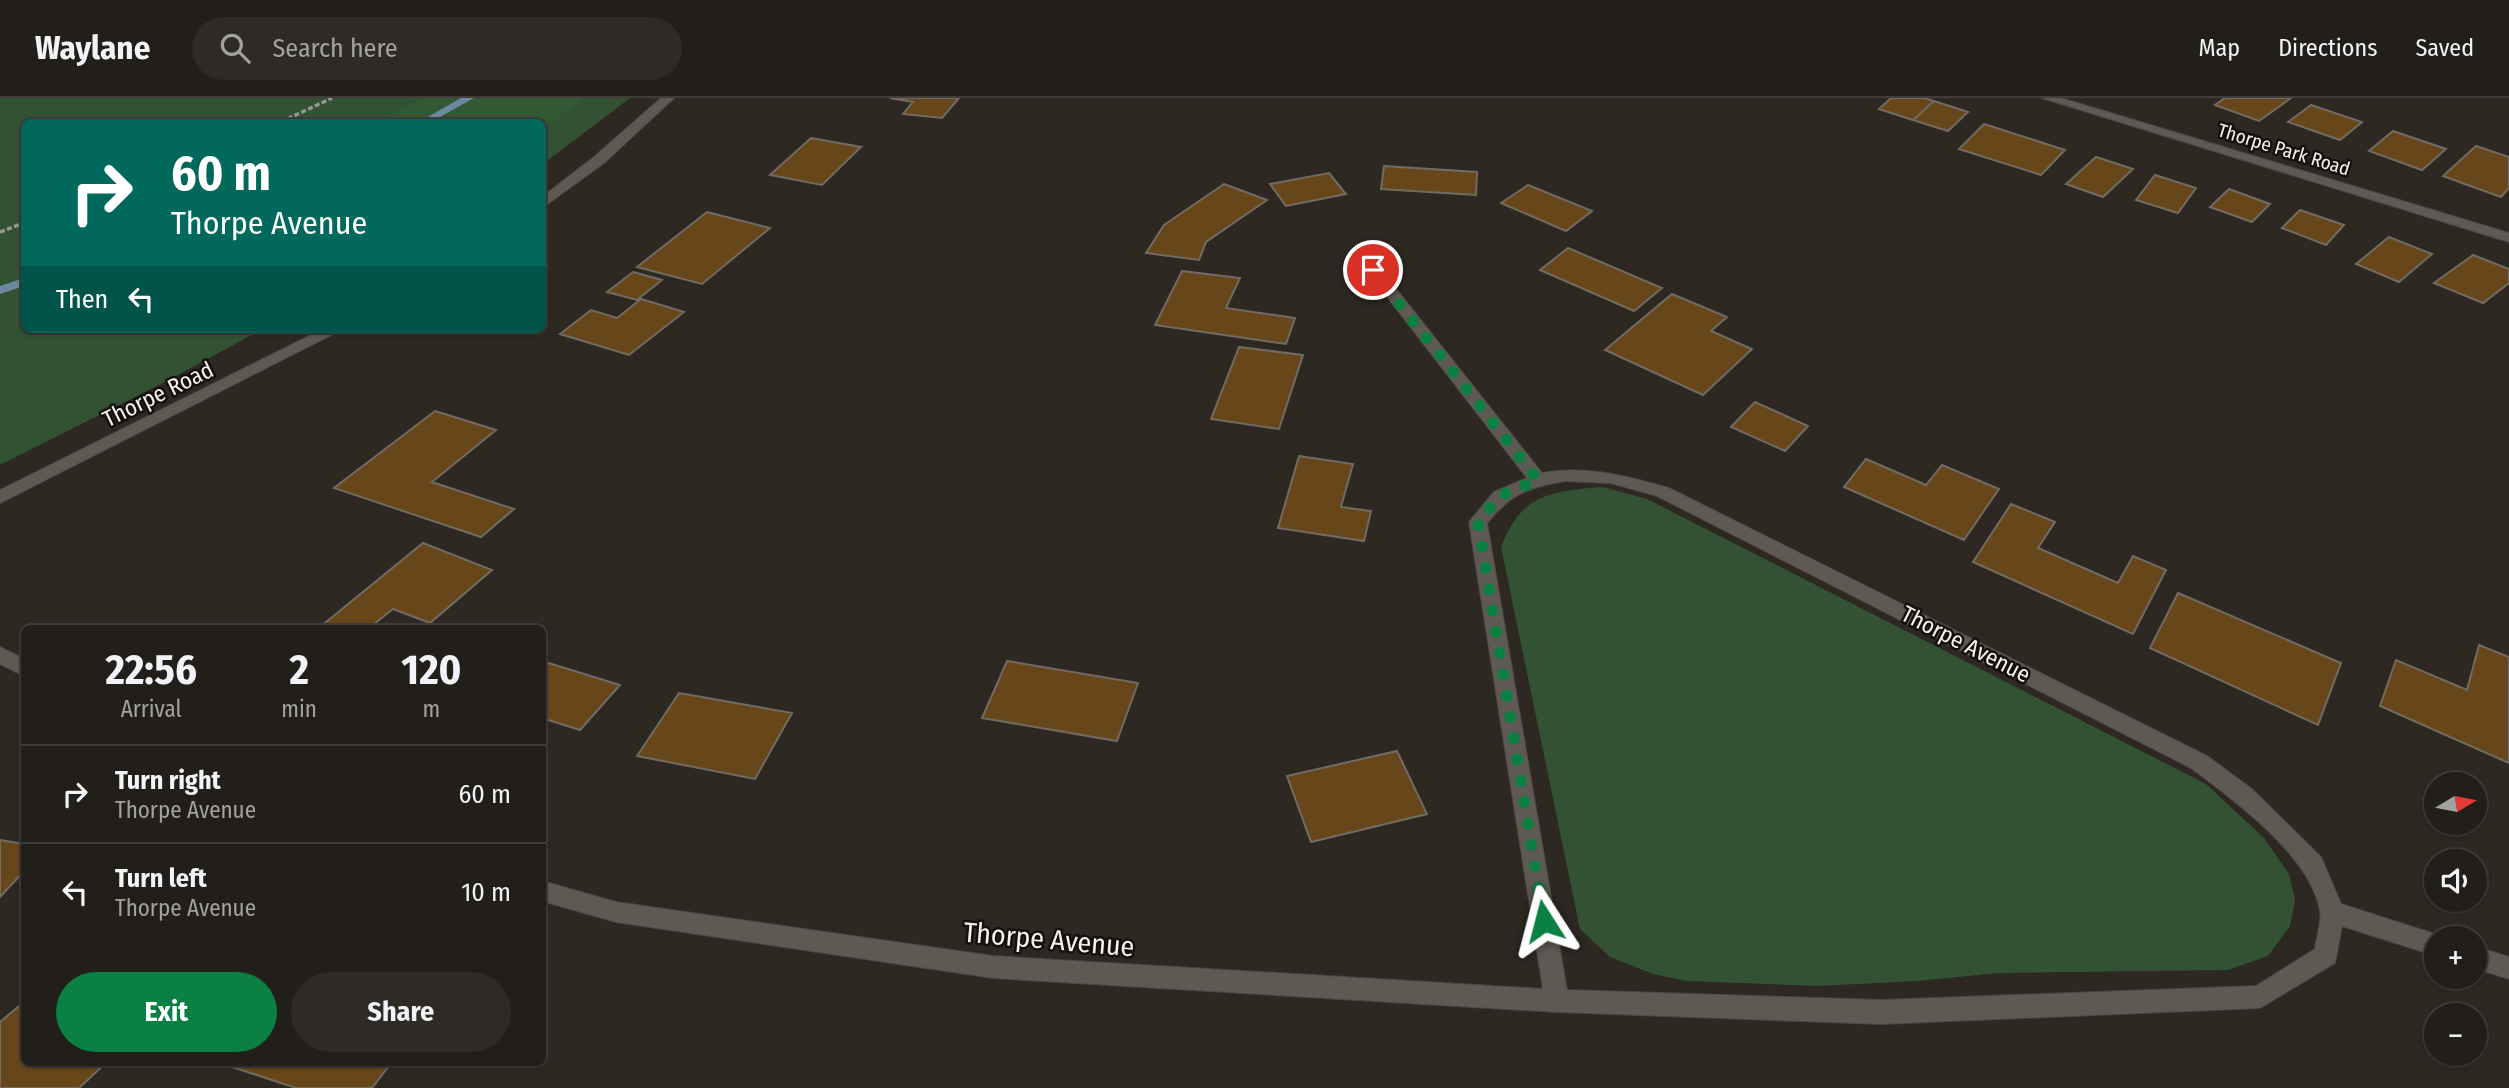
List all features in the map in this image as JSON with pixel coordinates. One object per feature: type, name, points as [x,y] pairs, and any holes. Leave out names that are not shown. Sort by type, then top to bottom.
[{"type":"street","points":[[546,201],[599,160],[668,98]]},
{"type":"street","name":"Thorpe Park Road","points":[[2048,98],[2509,238]]},
{"type":"street","points":[[1373,270],[1538,480]]},
{"type":"street","name":"Thorpe Road","points":[[0,497],[327,333]]},
{"type":"street","name":"Thorpe Avenue","points":[[546,892],[616,912],[993,967],[1557,1001],[1882,1012],[2260,997],[2326,955],[2332,912],[2312,864],[2244,795],[2199,762],[1664,492],[1610,477],[1565,475],[1538,480],[1500,496],[1478,522],[1557,1001]]},
{"type":"street","points":[[0,655],[21,666]]},
{"type":"street","points":[[2332,912],[2424,941]]},
{"type":"street","points":[[2487,961],[2509,968]]},
{"type":"path","points":[[287,119],[331,98]]},
{"type":"path","points":[[0,232],[21,224]]},
{"type":"green space","points":[[0,98],[630,98],[546,162],[546,119],[21,119],[21,333],[256,333],[0,465]]},
{"type":"green space","points":[[423,98],[585,98],[546,127],[546,119],[387,119]]},
{"type":"green space","points":[[1603,487],[1647,499],[2206,784],[2264,838],[2289,874],[2295,900],[2290,926],[2268,956],[2228,970],[1998,973],[1917,981],[1817,986],[1687,981],[1653,974],[1610,957],[1580,929],[1501,547],[1509,529],[1528,506],[1553,494]]},
{"type":"building","points":[[890,98],[959,98],[942,118],[903,114],[913,102]]},
{"type":"building","points":[[1891,98],[1924,98],[1934,101],[1913,120],[1879,109]]},
{"type":"building","points":[[2225,98],[2291,98],[2259,121],[2215,105]]},
{"type":"building","points":[[1934,101],[1968,112],[1948,131],[1913,120]]},
{"type":"building","points":[[2311,105],[2362,122],[2340,140],[2288,122]]},
{"type":"building","points":[[1984,124],[2065,150],[2041,175],[1959,149]]},
{"type":"building","points":[[2393,131],[2446,149],[2422,170],[2369,151]]},
{"type":"building","points":[[811,138],[861,147],[822,185],[770,175]]},
{"type":"building","points":[[2476,146],[2509,157],[2509,188],[2501,197],[2443,176]]},
{"type":"building","points":[[2096,157],[2133,169],[2103,197],[2066,184]]},
{"type":"building","points":[[1384,166],[1477,172],[1476,195],[1381,189]]},
{"type":"building","points":[[1329,173],[1346,194],[1286,206],[1270,184]]},
{"type":"building","points":[[2155,175],[2196,188],[2178,213],[2136,200]]},
{"type":"building","points":[[1224,184],[1267,200],[1206,242],[1199,260],[1146,253],[1164,225]]},
{"type":"building","points":[[1528,185],[1592,211],[1566,231],[1501,203]]},
{"type":"building","points":[[2229,189],[2270,204],[2252,222],[2210,207]]},
{"type":"building","points":[[2300,210],[2344,225],[2326,245],[2282,228]]},
{"type":"building","points":[[707,212],[770,228],[702,284],[637,267]]},
{"type":"building","points":[[2389,237],[2432,254],[2399,282],[2356,264]]},
{"type":"building","points":[[1568,248],[1662,288],[1634,311],[1540,270]]},
{"type":"building","points":[[2473,255],[2509,269],[2509,283],[2483,303],[2434,283]]},
{"type":"building","points":[[1182,271],[1240,278],[1226,308],[1295,318],[1286,344],[1155,325]]},
{"type":"building","points":[[633,272],[662,280],[637,300],[607,292]]},
{"type":"building","points":[[1672,294],[1727,317],[1711,331],[1752,349],[1703,395],[1605,350]]},
{"type":"building","points":[[641,299],[684,312],[629,355],[560,334],[591,310],[617,318]]},
{"type":"building","points":[[1239,347],[1303,355],[1279,429],[1211,419]]},
{"type":"building","points":[[1755,402],[1808,426],[1785,451],[1731,427]]},
{"type":"building","points":[[435,411],[496,430],[432,482],[514,509],[481,537],[334,488]]},
{"type":"building","points":[[1299,456],[1353,464],[1341,507],[1371,511],[1364,541],[1278,528]]},
{"type":"building","points":[[1866,459],[1926,485],[1942,465],[1999,489],[1964,540],[1844,487]]},
{"type":"building","points":[[2011,504],[2055,522],[2038,548],[2118,583],[2133,556],[2166,570],[2133,634],[1973,562]]},
{"type":"building","points":[[423,543],[492,570],[430,623],[393,609],[373,625],[322,625]]},
{"type":"building","points":[[2178,593],[2341,663],[2318,725],[2150,648]]},
{"type":"building","points":[[2479,645],[2509,657],[2509,763],[2380,706],[2396,660],[2467,690]]},
{"type":"building","points":[[1007,661],[1138,683],[1117,741],[982,718]]},
{"type":"building","points":[[546,662],[620,685],[580,730],[546,719]]},
{"type":"building","points":[[679,693],[792,713],[755,779],[637,756]]},
{"type":"building","points":[[1397,751],[1427,814],[1311,842],[1287,776]]},
{"type":"building","points":[[0,840],[21,844],[21,874],[0,897]]},
{"type":"building","points":[[21,1004],[21,1066],[103,1066],[79,1088],[0,1088],[0,1022]]},
{"type":"building","points":[[229,1066],[389,1066],[372,1088],[296,1088]]},
{"type":"waterway","points":[[430,119],[469,98]]},
{"type":"waterway","points":[[0,290],[21,283]]},
{"type":"route","points":[[1373,270],[1538,480],[1500,496],[1478,522],[1544,921]]}]
